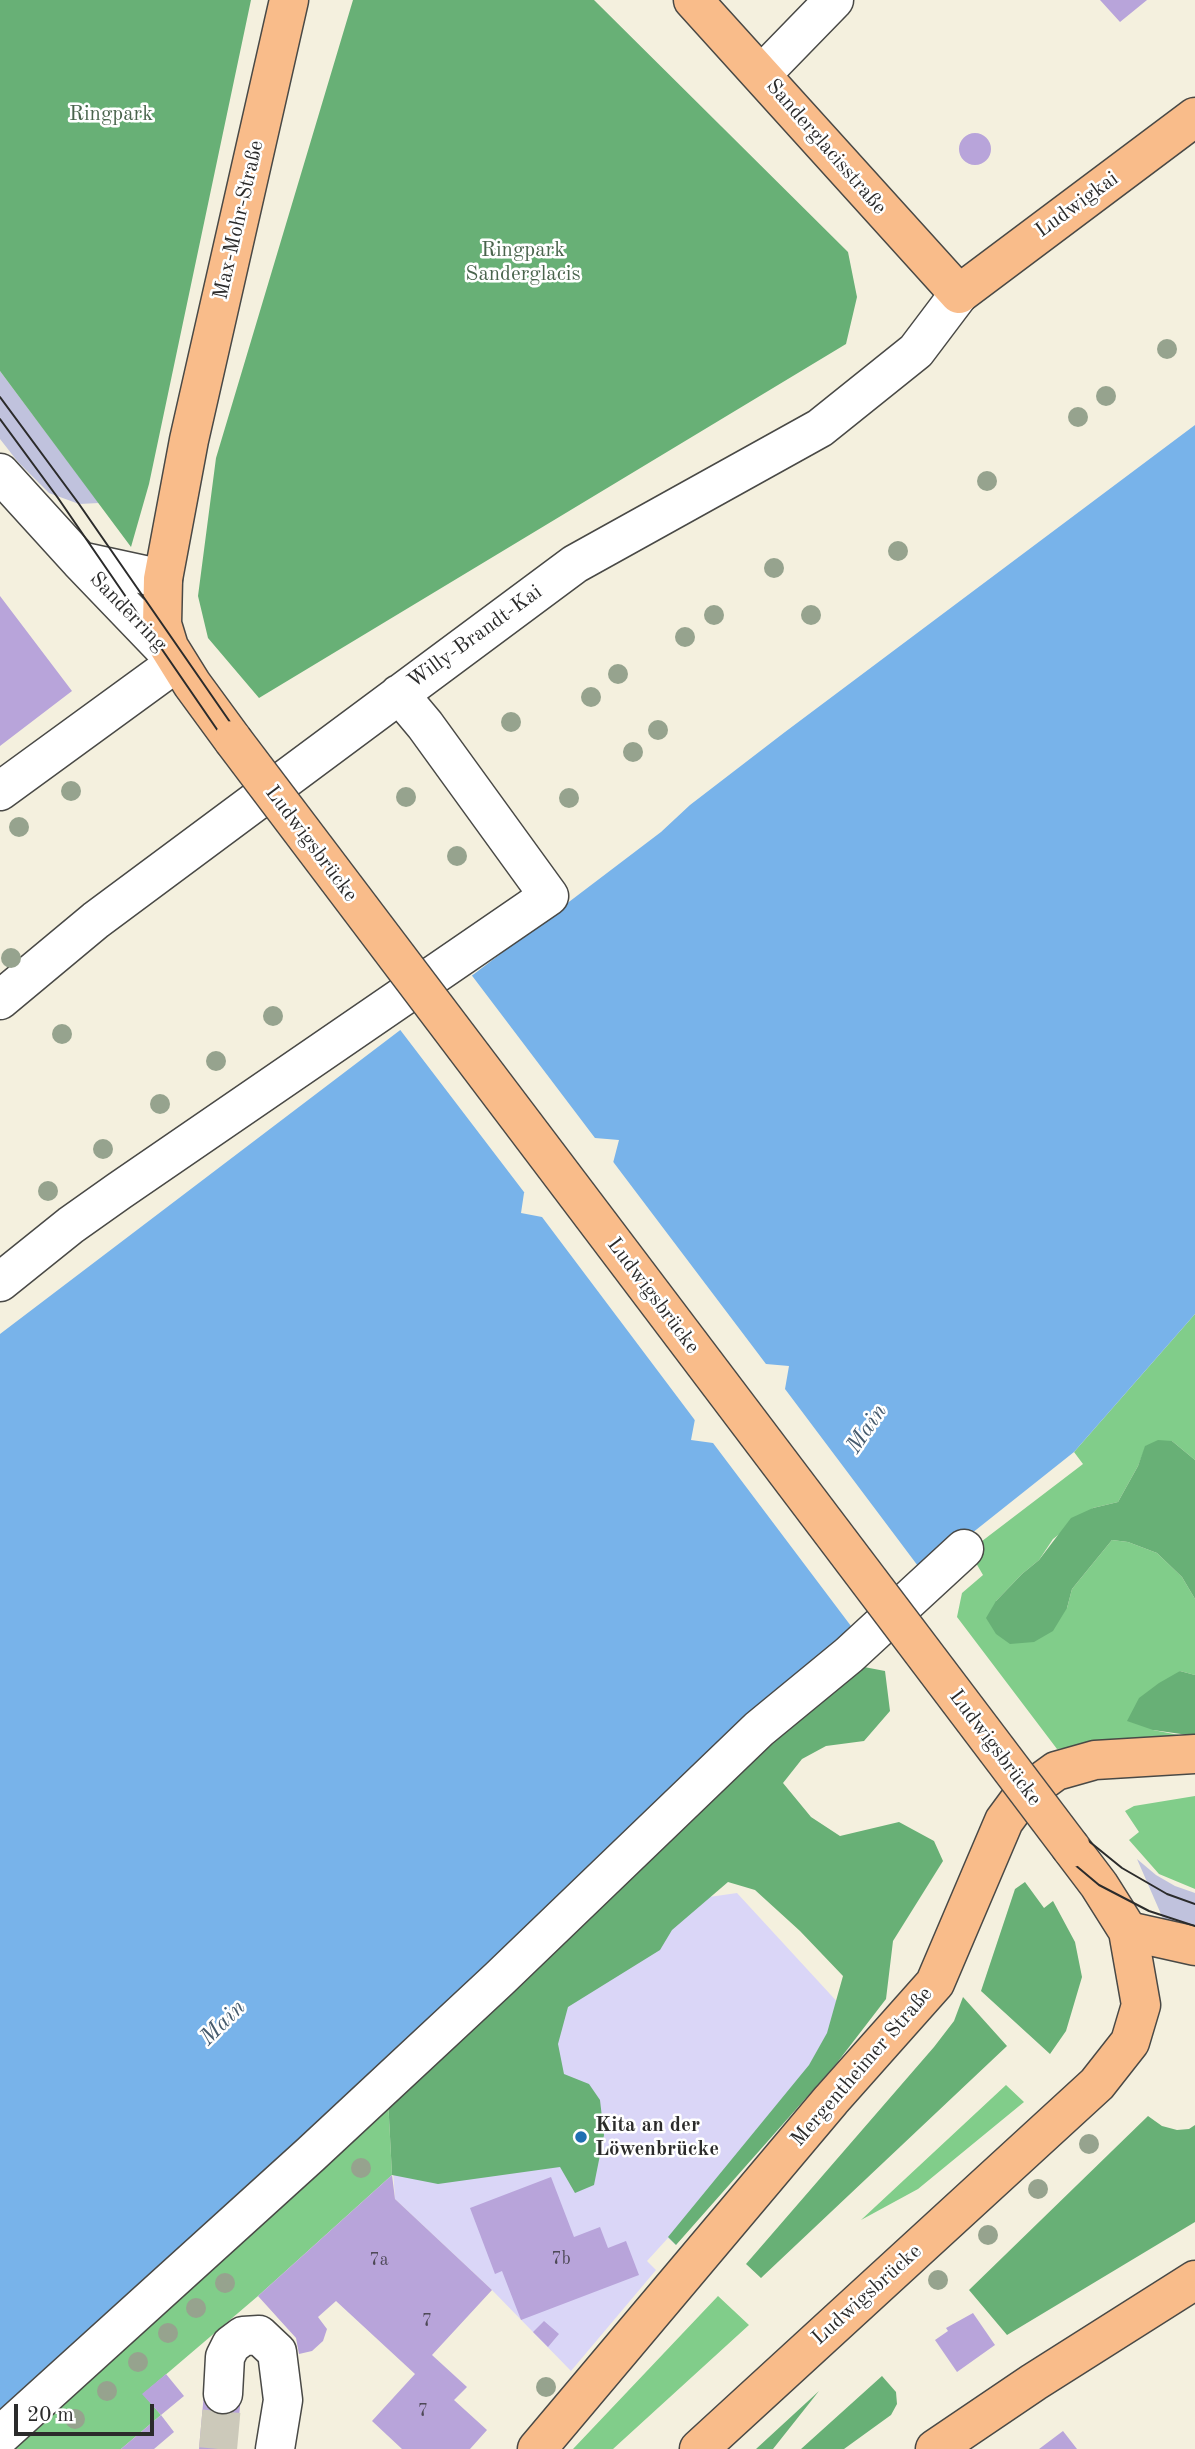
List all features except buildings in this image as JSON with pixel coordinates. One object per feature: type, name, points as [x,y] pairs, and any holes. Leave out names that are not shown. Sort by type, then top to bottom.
[{"type":"main road","name":"Max-Mohr-Straße","points":[[163,579],[189,440],[289,0]]},
{"type":"main road","name":"Sanderglacisstraße","points":[[693,0],[959,294]]},
{"type":"main road","name":"Ludwigkai","points":[[959,294],[1195,117]]},
{"type":"main road","name":"Ludwigsbrücke","points":[[163,579],[162,624],[177,662],[233,740],[1099,1885],[1128,1931],[1141,2005],[1130,2042],[1097,2084],[699,2449]]},
{"type":"main road","name":"Mergentheimer Straße","points":[[537,2449],[840,2090],[935,1983],[1004,1821],[1018,1802],[1056,1771],[1095,1760],[1195,1754]]},
{"type":"main road","points":[[1128,1931],[1195,1946]]},
{"type":"main road","points":[[935,2449],[1034,2382],[1195,2280]]},
{"type":"street","points":[[762,74],[834,0]]},
{"type":"street","name":"Willy-Brandt-Kai","points":[[0,1000],[96,920],[575,564],[820,428],[916,351],[959,294]]},
{"type":"street","name":"Sanderring","points":[[0,473],[177,662]]},
{"type":"street","name":"Sanderring","points":[[80,561],[163,579]]},
{"type":"street","points":[[0,790],[177,662]]},
{"type":"street","points":[[0,1282],[71,1225],[549,896],[425,725],[398,694]]},
{"type":"street","points":[[0,2436],[310,2155],[499,1979],[759,1729],[849,1655],[964,1549]]},
{"type":"street","points":[[223,2394],[225,2357],[231,2345],[243,2336],[259,2335],[276,2352],[280,2376],[283,2400],[275,2449]]},
{"type":"shaded area","points":[[0,371],[99,503],[79,504],[49,493],[18,462],[0,439]]},
{"type":"shaded area","points":[[1137,1859],[1156,1875],[1195,1893],[1195,1935],[1164,1921]]},
{"type":"shaded area","name":"Kita an der Löwenbrücke","points":[[737,1893],[853,2019],[676,2245],[668,2238],[647,2261],[656,2270],[571,2371],[492,2290],[395,2199],[388,2098],[591,1914]]},
{"type":"green space","name":"Ringpark","points":[[0,0],[251,0],[149,484],[131,547],[0,371]]},
{"type":"green space","name":"Ringpark Sanderglacis","points":[[353,0],[594,0],[848,252],[857,297],[846,344],[259,698],[208,638],[198,596],[216,458]]},
{"type":"green space","points":[[1195,1314],[1195,1460],[1172,1441],[1146,1446],[1118,1502],[1093,1508],[1053,1539],[1039,1560],[996,1601],[1067,1608],[1072,1589],[1112,1540],[1128,1542],[1157,1553],[1182,1577],[1195,1599],[1195,1675],[1180,1671],[1153,1730],[1184,1736],[1057,1749],[957,1617],[962,1593],[983,1575],[969,1551],[1083,1464],[1074,1452]]},
{"type":"green space","points":[[1158,1440],[1172,1441],[1195,1460],[1195,1599],[1182,1577],[1157,1553],[1128,1542],[1112,1540],[1072,1589],[1067,1608],[1053,1631],[1034,1642],[1010,1644],[996,1634],[986,1618],[996,1601],[1039,1560],[1071,1518],[1093,1508],[1118,1502],[1138,1466],[1145,1446]]},
{"type":"green space","points":[[864,1667],[885,1671],[890,1711],[864,1741],[826,1746],[802,1759],[783,1783],[811,1817],[840,1836],[899,1822],[934,1841],[943,1861],[893,1941],[886,1999],[836,2064],[676,2245],[668,2237],[809,2065],[827,2033],[843,1976],[800,1931],[755,1890],[728,1882],[672,1930],[660,1950],[568,2007],[558,2044],[564,2074],[589,2084],[600,2100],[604,2135],[594,2185],[575,2193],[560,2167],[438,2184],[392,2175],[388,2098],[847,1668]]},
{"type":"green space","points":[[1180,1671],[1195,1675],[1195,1736],[1153,1730],[1127,1721],[1139,1698]]},
{"type":"green space","points":[[1195,1796],[1195,1889],[1159,1874],[1129,1840],[1139,1832],[1125,1811],[1134,1806]]},
{"type":"green space","points":[[1025,1882],[1044,1908],[1053,1901],[1075,1942],[1082,1977],[1066,2031],[1050,2054],[981,1991],[1015,1889]]},
{"type":"green space","points":[[963,1997],[1007,2046],[761,2278],[746,2264],[934,2047],[954,2021]]},
{"type":"green space","points":[[1006,2085],[1024,2102],[918,2189],[861,2220]]},
{"type":"green space","points":[[388,2098],[392,2175],[258,2296],[143,2394],[161,2415],[121,2449],[1,2449]]},
{"type":"green space","points":[[1148,2116],[1162,2126],[1177,2130],[1189,2129],[1195,2125],[1195,2222],[1007,2335],[969,2290]]},
{"type":"green space","points":[[718,2296],[749,2325],[613,2449],[573,2449]]},
{"type":"green space","points":[[882,2376],[896,2392],[897,2404],[891,2415],[844,2449],[801,2449]]},
{"type":"green space","points":[[819,2391],[773,2449],[756,2449]]},
{"type":"water","name":"Main","points":[[1195,425],[1195,1314],[1074,1452],[962,1541],[0,2418],[0,1334],[661,832],[690,805]],"holes":[[[595,1138],[619,1140],[613,1163],[542,1217],[521,1213],[524,1193]],[[766,1364],[789,1366],[785,1389],[713,1443],[691,1440],[695,1419]]]},
{"type":"pier","points":[[470,973],[598,1142],[527,1196],[398,1027]]},
{"type":"pier","points":[[611,1159],[769,1368],[697,1423],[539,1213]]},
{"type":"pier","points":[[782,1385],[927,1578],[860,1638],[710,1439]]},
{"type":"tunnel","points":[[218,2449],[223,2394]]},
{"type":"tram line","points":[[0,397],[79,504],[239,735],[1055,1806],[1085,1838],[1122,1868],[1167,1894],[1195,1904]]},
{"type":"tram line","points":[[0,419],[58,498],[227,744],[1035,1823],[1062,1854],[1099,1885],[1149,1911],[1195,1926]]},
{"type":"place","name":"Kita an der Löwenbrücke","points":[[581,2137]]}]
